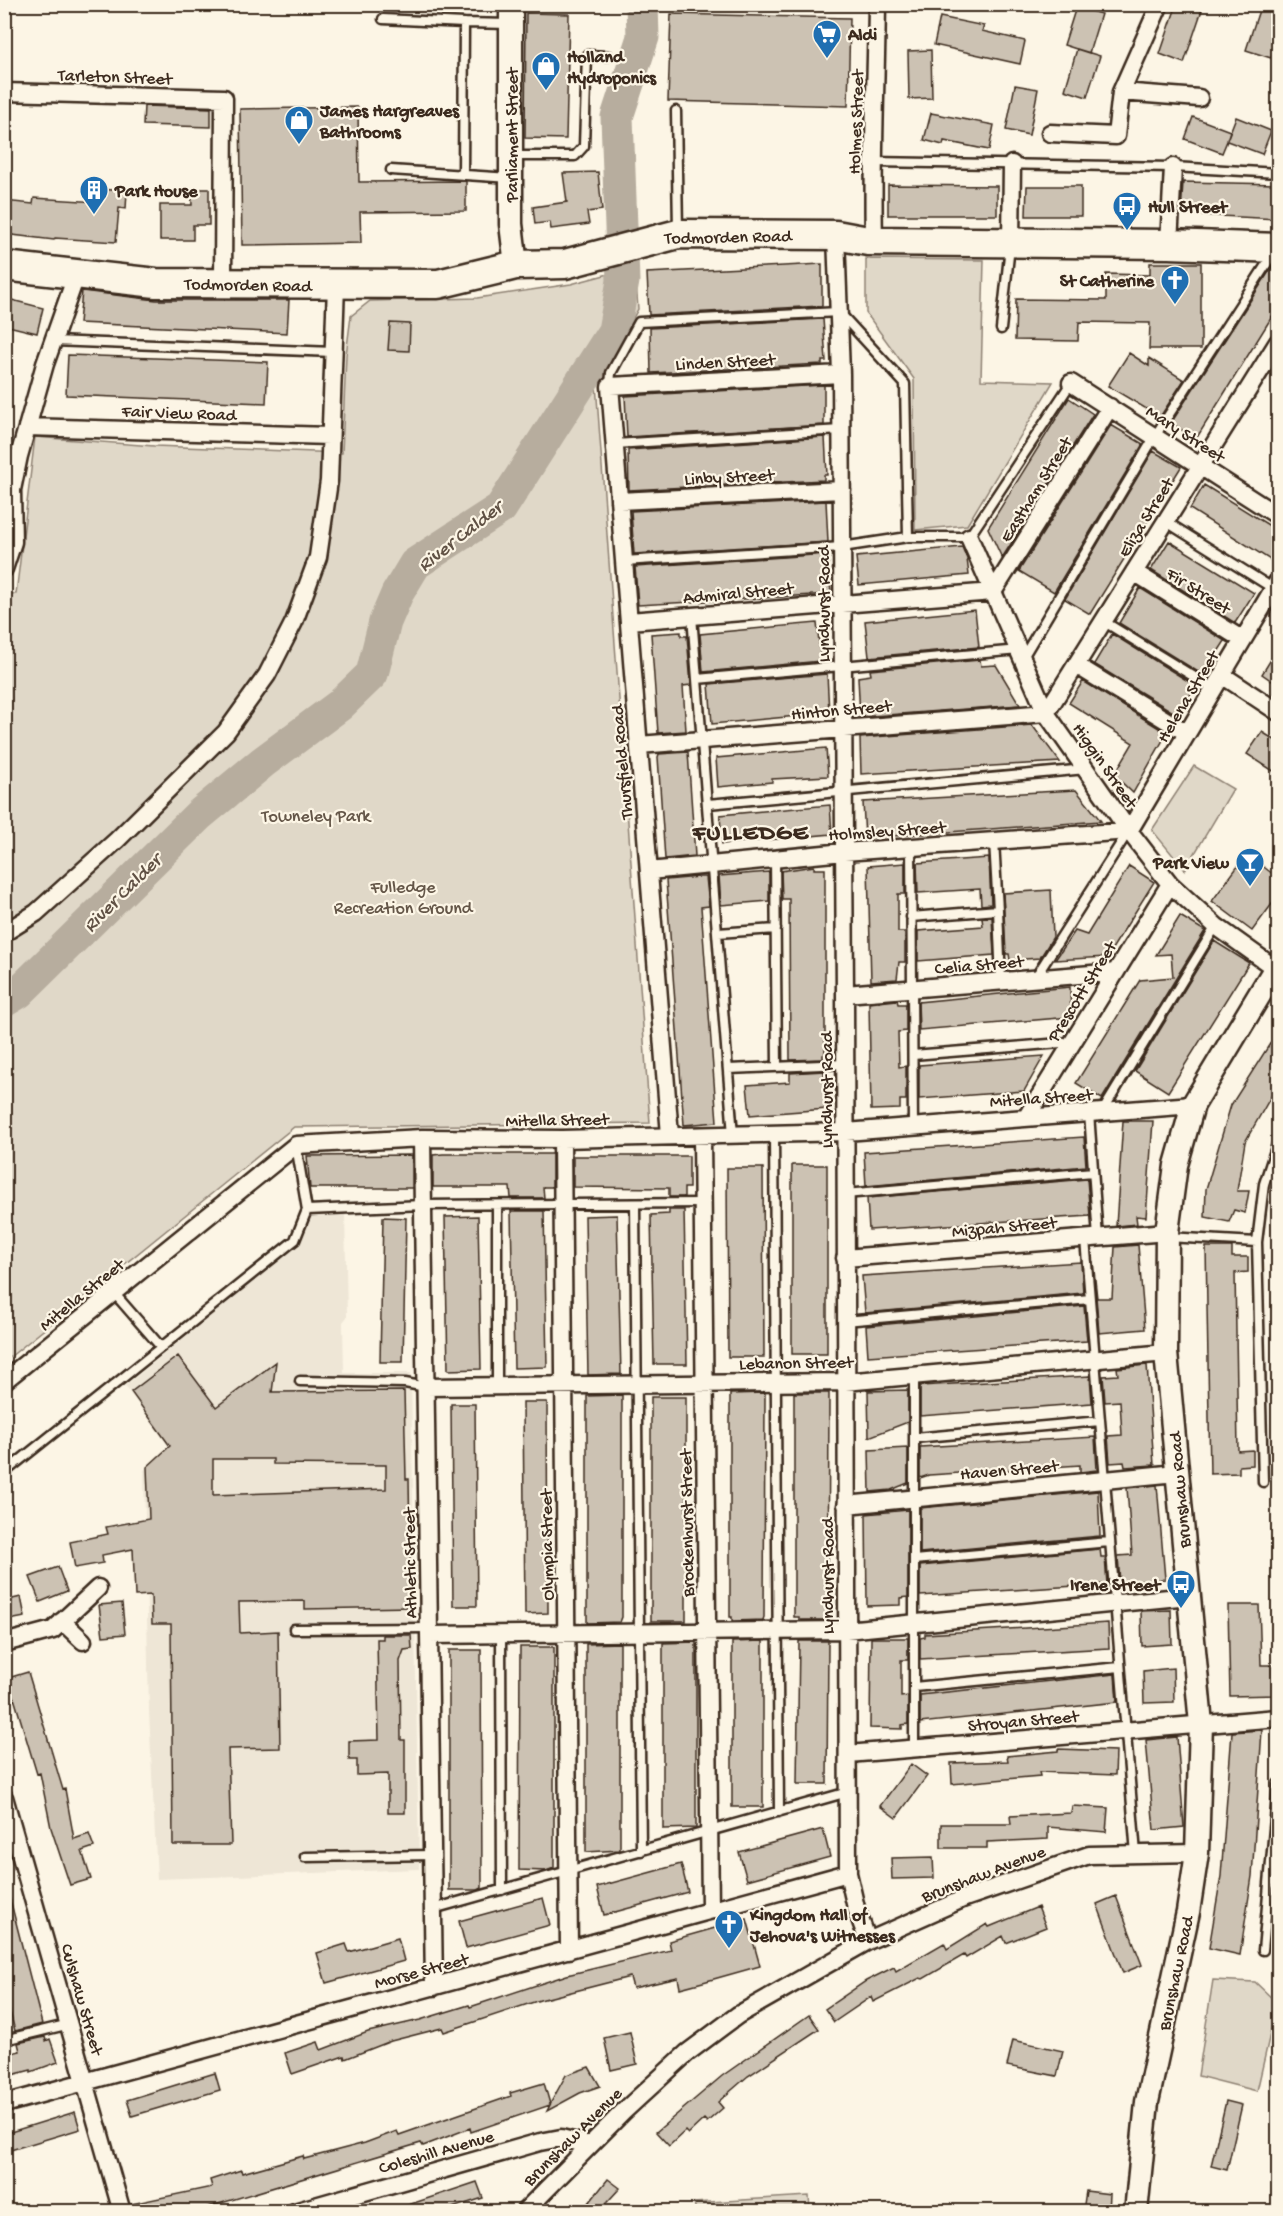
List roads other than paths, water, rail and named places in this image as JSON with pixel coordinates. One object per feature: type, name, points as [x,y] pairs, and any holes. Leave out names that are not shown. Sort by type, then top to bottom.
[{"type":"highway","name":"Todmorden Road","points":[[4,266],[76,276],[156,283],[438,284],[516,265],[565,264],[678,234],[836,235],[874,241],[1169,244],[1277,248]]},
{"type":"street","name":"Holmes Street","points":[[874,241],[873,162],[877,4]]},
{"type":"street","points":[[1050,133],[1116,136],[1121,92],[1160,4]]},
{"type":"street","name":"Parliament Street","points":[[511,14],[511,224],[516,265]]},
{"type":"street","name":"Tarleton Street","points":[[4,92],[224,98],[223,283]]},
{"type":"street","points":[[1121,92],[1199,98]]},
{"type":"street","points":[[1011,243],[1012,164]]},
{"type":"street","points":[[1169,244],[1173,166]]},
{"type":"street","name":"Lyndhurst Road","points":[[836,235],[841,375],[843,603],[848,1873],[856,1908],[868,1941]]},
{"type":"street","points":[[4,569],[13,542],[8,489],[53,341],[76,276]]},
{"type":"street","points":[[4,933],[36,913],[125,832],[226,732],[267,675],[294,622],[318,556],[329,481],[336,285]]},
{"type":"street","name":"Eliza Street","points":[[1046,713],[1278,342]]},
{"type":"street","name":"Linden Street","points":[[610,386],[841,375]]},
{"type":"street","name":"Mary Street","points":[[1071,383],[1278,516]]},
{"type":"street","name":"Thursfield Road","points":[[610,386],[670,1135]]},
{"type":"street","name":"Eastham Street","points":[[993,592],[1110,407]]},
{"type":"street","name":"Fair View Road","points":[[27,427],[329,436]]},
{"type":"street","name":"Linby Street","points":[[619,501],[842,490]]},
{"type":"street","name":"Higgin Street","points":[[969,537],[1046,713],[1129,831],[1170,884],[1216,926],[1278,968]]},
{"type":"street","name":"Fir Street","points":[[1134,572],[1243,640]]},
{"type":"street","name":"Helena Street","points":[[1129,831],[1276,585]]},
{"type":"street","name":"Admiral Street","points":[[629,621],[993,592]]},
{"type":"street","points":[[1076,665],[1187,733]]},
{"type":"street","points":[[1218,682],[1278,712]]},
{"type":"street","name":"Hinton Street","points":[[639,745],[1046,713]]},
{"type":"street","name":"Holmsley Street","points":[[649,871],[844,852],[1129,831]]},
{"type":"street","name":"Prescott Street","points":[[1026,1118],[1170,884]]},
{"type":"street","name":"Brunshaw Road","points":[[1136,2211],[1147,2102],[1188,1912],[1197,1853],[1201,1724],[1166,1353],[1167,1234],[1176,1165],[1193,1105],[1278,968]]},
{"type":"street","name":"Celia Street","points":[[845,994],[1116,972]]},
{"type":"street","name":"Mitella Street","points":[[4,1381],[296,1145],[422,1138],[562,1139],[846,1132],[1193,1105]]},
{"type":"street","name":"Brockenhurst Street","points":[[702,1136],[710,1910]]},
{"type":"street","name":"Athletic Street","points":[[422,1138],[434,1987]]},
{"type":"street","name":"Olympia Street","points":[[562,1139],[569,1950]]},
{"type":"street","name":"Mizpah Street","points":[[845,1258],[1167,1234]]},
{"type":"street","name":"Lebanon Street","points":[[426,1387],[845,1382],[1166,1353]]},
{"type":"street","name":"Haven Street","points":[[846,1504],[1177,1473]]},
{"type":"street","points":[[4,1642],[53,1630],[98,1587]]},
{"type":"street","points":[[429,1631],[501,1634],[846,1630],[1189,1596]]},
{"type":"street","points":[[62,1621],[83,1641]]},
{"type":"street","name":"Stroyan Street","points":[[848,1754],[1278,1718]]},
{"type":"street","name":"Culshaw Street","points":[[5,1804],[122,2211]]},
{"type":"street","name":"Brunshaw Avenue","points":[[524,2211],[687,2053],[730,2021],[868,1941],[965,1898],[1089,1855],[1197,1853]]},
{"type":"street","name":"Morse Street","points":[[4,2104],[848,1873]]},
{"type":"street","name":"Coleshill Avenue","points":[[294,2211],[540,2142],[561,2138],[590,2145]]},
{"type":"lane","points":[[383,19],[464,23],[511,14]]},
{"type":"lane","points":[[464,23],[464,175]]},
{"type":"lane","points":[[391,170],[464,175],[575,156],[584,146],[587,55],[609,56]]},
{"type":"lane","points":[[676,111],[678,234]]},
{"type":"lane","points":[[873,162],[1173,166],[1278,173]]},
{"type":"lane","points":[[1001,328],[1005,270],[1011,243]]},
{"type":"lane","points":[[698,679],[1020,654],[1155,436],[1277,248]]},
{"type":"lane","points":[[610,386],[611,373],[639,322],[839,312],[906,384],[908,537]]},
{"type":"lane","points":[[53,341],[333,352]]},
{"type":"lane","points":[[624,561],[842,547],[908,537],[969,537],[1071,383]]},
{"type":"lane","points":[[615,444],[841,430]]},
{"type":"lane","points":[[1166,521],[1276,585]]},
{"type":"lane","points":[[692,616],[733,1135]]},
{"type":"lane","points":[[1103,621],[1218,682]]},
{"type":"lane","points":[[708,804],[1086,769]]},
{"type":"lane","points":[[1035,979],[1129,831]]},
{"type":"lane","points":[[994,841],[1001,981]]},
{"type":"lane","points":[[911,847],[913,1127]]},
{"type":"lane","points":[[775,859],[777,1067]]},
{"type":"lane","points":[[911,917],[998,910]]},
{"type":"lane","points":[[1136,1854],[1090,1299],[1095,1113],[1216,926]]},
{"type":"lane","points":[[718,933],[776,929]]},
{"type":"lane","points":[[913,1055],[1073,1042]]},
{"type":"lane","points":[[728,1069],[846,1064]]},
{"type":"lane","points":[[774,1134],[779,1812]]},
{"type":"lane","points":[[1263,1482],[1257,1242],[1264,1184],[1278,1141]]},
{"type":"lane","points":[[4,1473],[294,1240],[307,1210],[296,1145]]},
{"type":"lane","points":[[846,1194],[1093,1172]]},
{"type":"lane","points":[[635,1203],[641,1851]]},
{"type":"lane","points":[[307,1210],[423,1205],[702,1203]]},
{"type":"lane","points":[[497,1204],[497,1386]]},
{"type":"lane","points":[[1167,1234],[1257,1242]]},
{"type":"lane","points":[[114,1293],[161,1347]]},
{"type":"lane","points":[[845,1321],[1090,1299]]},
{"type":"lane","points":[[914,1376],[914,1749]]},
{"type":"lane","points":[[300,1381],[405,1383],[426,1387]]},
{"type":"lane","points":[[914,1438],[1100,1421]]},
{"type":"lane","points":[[914,1560],[1109,1542]]},
{"type":"lane","points":[[294,1629],[429,1631]]},
{"type":"lane","points":[[501,1634],[502,1890]]},
{"type":"lane","points":[[914,1687],[1120,1667]]},
{"type":"lane","points":[[1263,1950],[1278,1784]]},
{"type":"lane","points":[[434,1909],[848,1792]]},
{"type":"lane","points":[[305,1857],[433,1855]]},
{"type":"lane","points":[[4,2040],[70,2024]]},
{"type":"waterway","name":"River Calder","points":[[4,1001],[19,992],[199,815],[263,762],[340,705],[372,674],[385,622],[397,594],[415,564],[501,508],[614,331],[623,281],[617,117],[643,37],[642,4]]},
{"type":"place","name":"Aldi","points":[[827,60]]},
{"type":"place","name":"Holland Hydroponics","points":[[546,92]]},
{"type":"place","name":"James Hargreaves Bathrooms","points":[[299,146]]},
{"type":"place","name":"Park House","points":[[94,216]]},
{"type":"place","name":"Hull Street","points":[[1127,232]]},
{"type":"place","name":"St Catherine","points":[[1175,306]]},
{"type":"place","name":"Park View","points":[[1250,888]]},
{"type":"place","name":"Irene Street","points":[[1181,1610]]},
{"type":"place","name":"Kingdom Hall of Jehova's Witnesses","points":[[729,1950]]},
{"type":"district","name":"FULLEDGE","points":[[751,831]]},
{"type":"park label","name":"Towneley Park","points":[[316,815]]},
{"type":"park label","name":"Fulledge Recreation Ground","points":[[403,896]]}]
